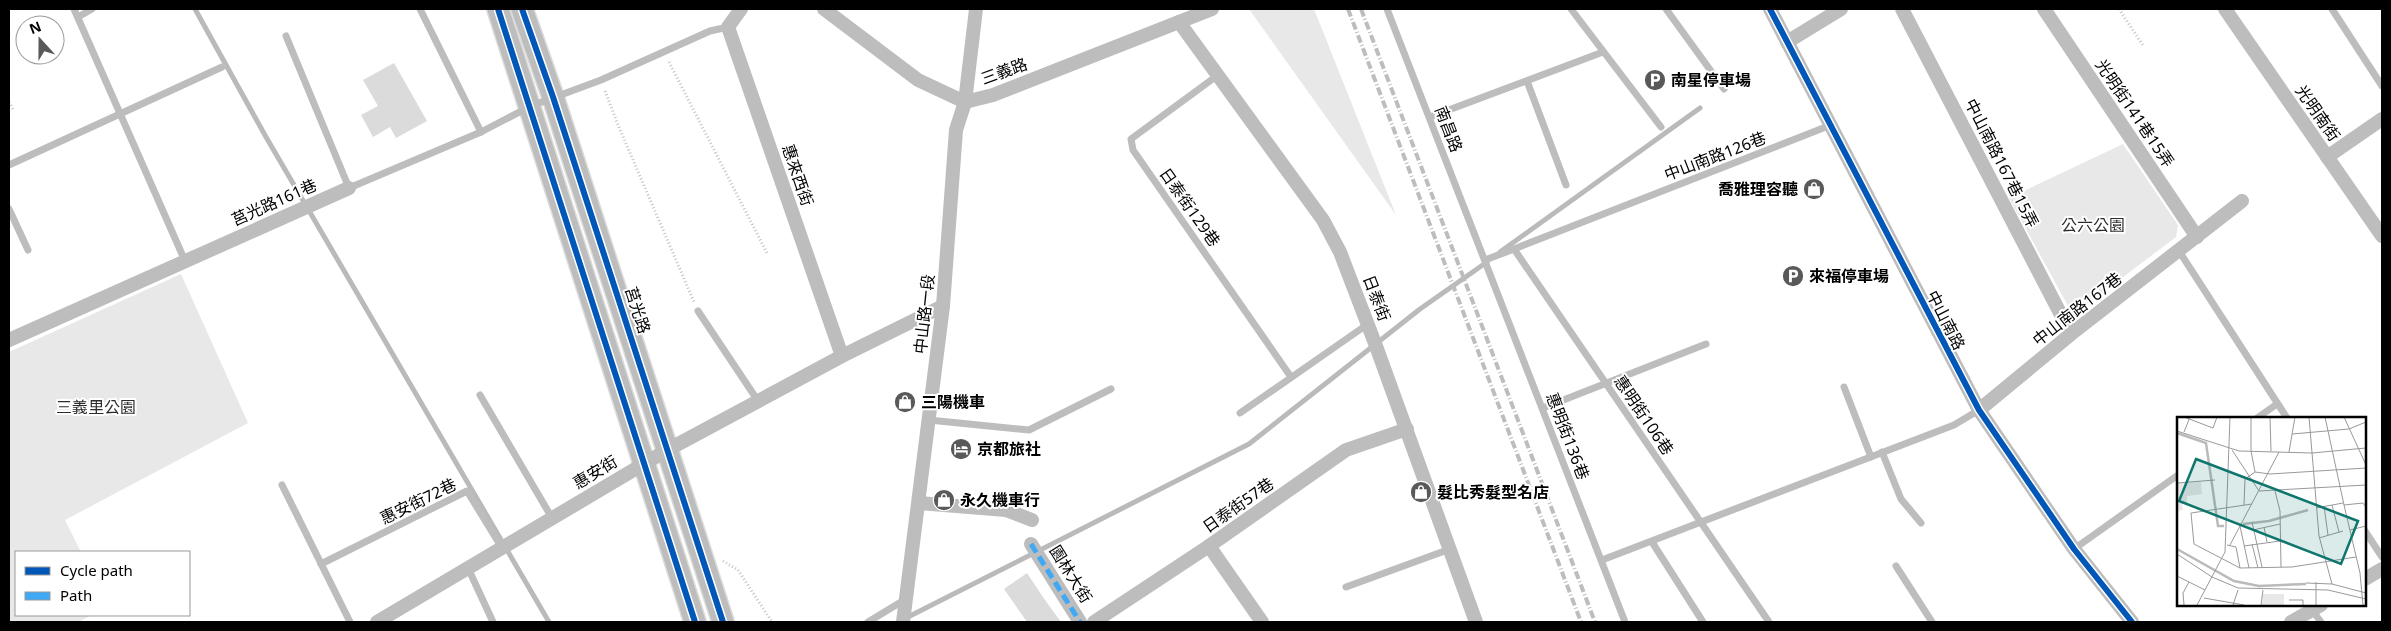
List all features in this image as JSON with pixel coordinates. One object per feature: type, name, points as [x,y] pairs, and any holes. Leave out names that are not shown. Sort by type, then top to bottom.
[{"type":"main road","points":[[498,9],[531,106],[695,622]]},
{"type":"main road","name":"莒光路","points":[[522,9],[553,96],[669,449],[723,622]]},
{"type":"street","points":[[728,27],[741,9]]},
{"type":"street","name":"三義路","points":[[824,9],[918,80],[965,102],[993,95],[1212,9]]},
{"type":"street","name":"中山路一段","points":[[903,622],[943,306],[956,130],[965,102],[976,9]]},
{"type":"street","name":"中山南路","points":[[1770,9],[1979,410],[2074,549],[2132,622]]},
{"type":"street","points":[[1787,42],[1841,9]]},
{"type":"street","name":"中山南路167巷15弄","points":[[1902,9],[2071,334]]},
{"type":"street","name":"光明街141巷15弄","points":[[2044,9],[2197,237]]},
{"type":"street","name":"光明南街","points":[[2225,9],[2382,236]]},
{"type":"street","name":"日泰街","points":[[1179,22],[1323,220],[1340,252],[1407,429],[1476,622]]},
{"type":"street","name":"惠來西街","points":[[728,27],[842,356]]},
{"type":"street","points":[[2328,157],[2382,119]]},
{"type":"street","name":"莒光路161巷","points":[[9,340],[349,188]]},
{"type":"street","name":"中山南路167巷","points":[[1979,410],[2071,334],[2242,201]]},
{"type":"street","name":"惠安街","points":[[377,622],[669,449],[842,356],[943,306]]},
{"type":"street","name":"日泰街57巷","points":[[1094,622],[1209,546],[1346,450],[1407,429]]},
{"type":"street","points":[[919,503],[1006,510],[1032,520]]},
{"type":"street","name":"園林大街","points":[[1031,544],[1080,622]]},
{"type":"street","points":[[1209,546],[1262,622]]},
{"type":"street","points":[[2366,579],[2382,569]]},
{"type":"street","points":[[2291,622],[2317,607]]},
{"type":"lane","points":[[74,9],[119,115],[185,261]]},
{"type":"lane","points":[[78,17],[92,9]]},
{"type":"lane","points":[[420,9],[481,132]]},
{"type":"lane","name":"南昌路","points":[[1387,9],[1485,260]]},
{"type":"lane","points":[[1571,9],[1661,127]]},
{"type":"lane","points":[[1666,9],[1724,89]]},
{"type":"lane","points":[[2332,9],[2382,86]]},
{"type":"lane","name":"莒光路161巷","points":[[349,188],[481,132],[553,96],[601,80],[710,31],[728,27]]},
{"type":"lane","points":[[286,36],[349,188]]},
{"type":"lane","points":[[1430,117],[1603,52]]},
{"type":"lane","points":[[9,165],[222,67]]},
{"type":"lane","name":"日泰街129巷","points":[[1218,75],[1131,139],[1133,150],[1291,377]]},
{"type":"lane","points":[[1527,81],[1566,185]]},
{"type":"lane","name":"中山南路126巷","points":[[1514,249],[1831,125]]},
{"type":"lane","points":[[9,209],[28,250]]},
{"type":"lane","points":[[1485,260],[1514,249]]},
{"type":"lane","name":"惠明街106巷","points":[[1514,249],[1769,622]]},
{"type":"lane","points":[[2179,251],[2286,417]]},
{"type":"lane","name":"惠明街136巷","points":[[1485,260],[1625,622]]},
{"type":"lane","points":[[698,311],[758,401]]},
{"type":"lane","points":[[1240,413],[1368,324]]},
{"type":"lane","points":[[1543,408],[1706,344]]},
{"type":"lane","points":[[1844,387],[1871,457]]},
{"type":"lane","points":[[929,420],[1029,430],[1111,389]]},
{"type":"lane","points":[[480,395],[552,518]]},
{"type":"lane","points":[[2258,417],[2277,404]]},
{"type":"lane","points":[[1602,560],[1954,425],[1979,410]]},
{"type":"lane","points":[[1882,452],[1901,498],[1920,523]]},
{"type":"lane","points":[[2074,549],[2177,476]]},
{"type":"lane","points":[[282,485],[350,622]]},
{"type":"lane","name":"惠安街72巷","points":[[321,564],[467,491],[502,548]]},
{"type":"lane","points":[[2366,533],[2382,557]]},
{"type":"lane","points":[[1652,542],[1703,622]]},
{"type":"lane","points":[[1346,587],[1450,549]]},
{"type":"lane","points":[[1896,566],[1932,622]]},
{"type":"lane","points":[[468,568],[493,622]]},
{"type":"lane","points":[[868,622],[906,598]]},
{"type":"lane","points":[[2317,607],[2321,622]]},
{"type":"path","points":[[2119,9],[2144,47]]},
{"type":"path","points":[[664,52],[767,253]]},
{"type":"path","points":[[601,80],[618,125],[698,311]]},
{"type":"path","points":[[9,102],[14,111]]},
{"type":"path","points":[[700,548],[738,570],[772,622]]},
{"type":"green space","points":[[1249,9],[1314,9],[1396,215]]},
{"type":"green space","name":"公六公園","points":[[2123,144],[2178,225],[2176,237],[2073,315],[2009,198]]},
{"type":"green space","name":"三義里公園","points":[[181,274],[248,423],[65,520],[80,551],[15,551],[15,616],[90,616],[78,622],[9,622],[9,352]]},
{"type":"building","points":[[394,63],[427,121],[396,138],[390,127],[373,137],[361,115],[378,106],[363,80]]},
{"type":"building","points":[[1027,573],[1061,622],[1027,622],[1004,589]]},
{"type":"waterway","points":[[195,9],[266,137],[549,622]]},
{"type":"waterway","points":[[1500,252],[1700,108]]},
{"type":"waterway","points":[[906,618],[1249,444],[1420,309],[1487,262]]},
{"type":"railway","points":[[1348,9],[1581,622]]},
{"type":"railway","points":[[1361,9],[1595,622]]},
{"type":"marked path","points":[[1031,544],[1080,622]]},
{"type":"cycle path","points":[[498,9],[695,622]]},
{"type":"cycle path","points":[[522,9],[553,97],[723,622]]},
{"type":"cycle path","points":[[1770,9],[1979,410],[2074,549],[2132,622]]},
{"type":"place","name":"南星停車場","points":[[1655,80]]},
{"type":"place","name":"喬雅理容聽","points":[[1814,189]]},
{"type":"place","name":"來福停車場","points":[[1793,276]]},
{"type":"place","name":"三陽機車","points":[[905,402]]},
{"type":"place","name":"京都旅社","points":[[961,449]]},
{"type":"place","name":"髮比秀髮型名店","points":[[1421,492]]},
{"type":"place","name":"永久機車行","points":[[944,500]]}]
